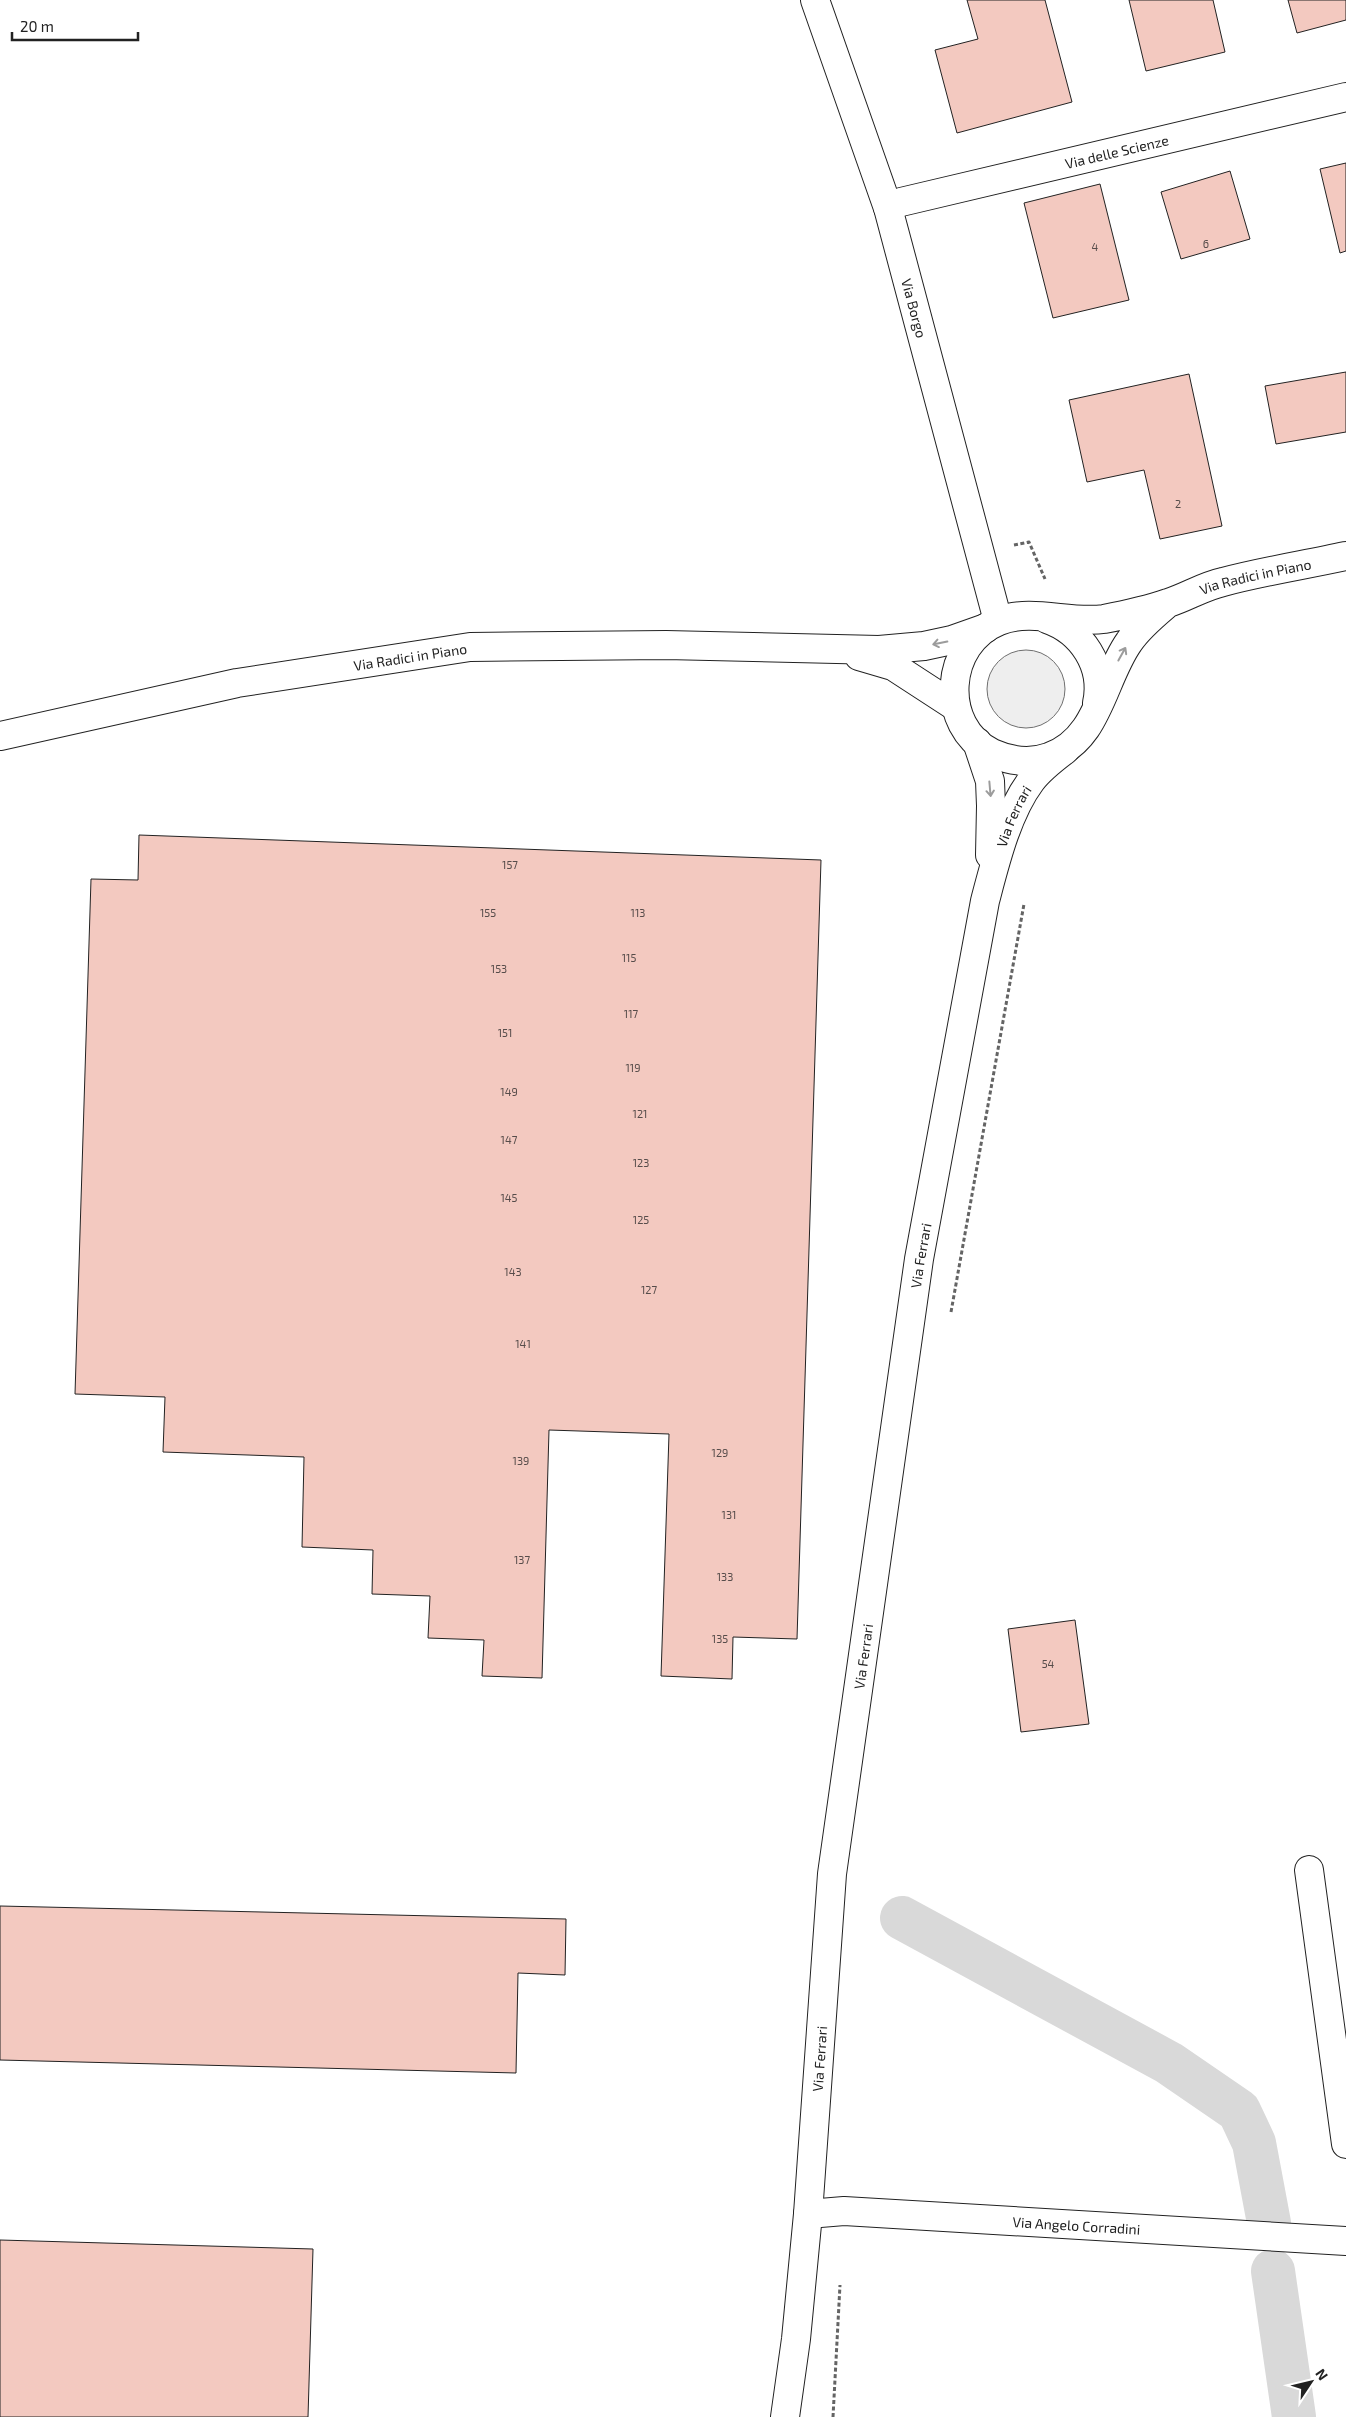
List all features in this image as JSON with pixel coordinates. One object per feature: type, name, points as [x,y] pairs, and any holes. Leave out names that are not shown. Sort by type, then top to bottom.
[{"type":"street","name":"Via Borgo","points":[[815,0],[888,208],[981,552],[992,625]]},
{"type":"street","name":"Via delle Scienze","points":[[888,208],[901,202],[1346,97]]},
{"type":"street","name":"Via Radici in Piano","points":[[0,736],[238,683],[470,647],[666,645],[879,650],[924,646],[952,640],[1010,617],[1101,619],[1168,603],[1221,582],[1346,556]]},
{"type":"street","name":"Via Radici in Piano","points":[[992,625],[966,647],[958,663],[954,681],[956,707],[962,721],[977,742],[991,752],[1006,758],[1023,761],[1041,760],[1059,754],[1086,730],[1095,714],[1114,669],[1129,642],[1142,626],[1168,603]]},
{"type":"street","name":"Via Radici in Piano","points":[[1038,617],[1058,623],[1072,632],[1084,644],[1093,660],[1098,677],[1098,696],[1095,714]]},
{"type":"street","name":"Via Radici in Piano","points":[[826,650],[860,656],[893,666],[956,707]]},
{"type":"street","name":"Via Ferrari","points":[[977,742],[990,781],[992,806],[986,901]]},
{"type":"street","name":"Via Ferrari","points":[[785,2417],[796,2339],[808,2214],[832,1874],[919,1259],[986,901],[995,863],[1020,800],[1030,782],[1044,766],[1067,748]]},
{"type":"street","points":[[1309,1870],[1346,2144]]},
{"type":"street","name":"Via Angelo Corradini","points":[[808,2214],[844,2211],[1346,2241]]},
{"type":"path","points":[[981,552],[1029,542],[1048,586]]},
{"type":"path","points":[[950,1315],[1026,896]]},
{"type":"path","points":[[833,2417],[840,2278]]},
{"type":"shaded area","points":[[1026,650],[1041,653],[1053,662],[1062,674],[1065,689],[1062,704],[1053,716],[1041,725],[1026,728],[1011,725],[999,716],[990,704],[987,689],[990,674],[999,662],[1011,653]]},
{"type":"building","points":[[967,0],[1045,0],[1072,102],[957,133],[935,50],[978,39]]},
{"type":"building","points":[[1129,0],[1213,0],[1225,52],[1146,71]]},
{"type":"building","points":[[1288,0],[1346,0],[1346,20],[1297,33]]},
{"type":"building","points":[[1346,163],[1346,251],[1340,253],[1320,169]]},
{"type":"building","points":[[1230,171],[1250,239],[1181,259],[1161,192]]},
{"type":"building","points":[[1100,184],[1129,300],[1053,318],[1024,203]]},
{"type":"building","points":[[1346,372],[1346,432],[1276,444],[1265,386]]},
{"type":"building","points":[[1189,374],[1222,526],[1160,539],[1144,470],[1087,482],[1069,400]]},
{"type":"building","points":[[139,835],[821,860],[797,1639],[733,1637],[732,1679],[661,1676],[669,1434],[549,1430],[542,1678],[482,1676],[484,1640],[428,1638],[430,1596],[372,1594],[373,1550],[302,1547],[304,1457],[163,1452],[165,1397],[75,1394],[91,879],[138,880]]},
{"type":"building","points":[[1075,1620],[1089,1724],[1021,1732],[1008,1629]]},
{"type":"building","points":[[0,1906],[566,1919],[565,1975],[518,1973],[516,2073],[0,2060]]},
{"type":"building","points":[[0,2240],[313,2249],[308,2417],[0,2417]]},
{"type":"waterway","points":[[902,1918],[1169,2063],[1239,2111],[1254,2143],[1269,2223]]},
{"type":"waterway","points":[[1273,2271],[1294,2417]]}]
